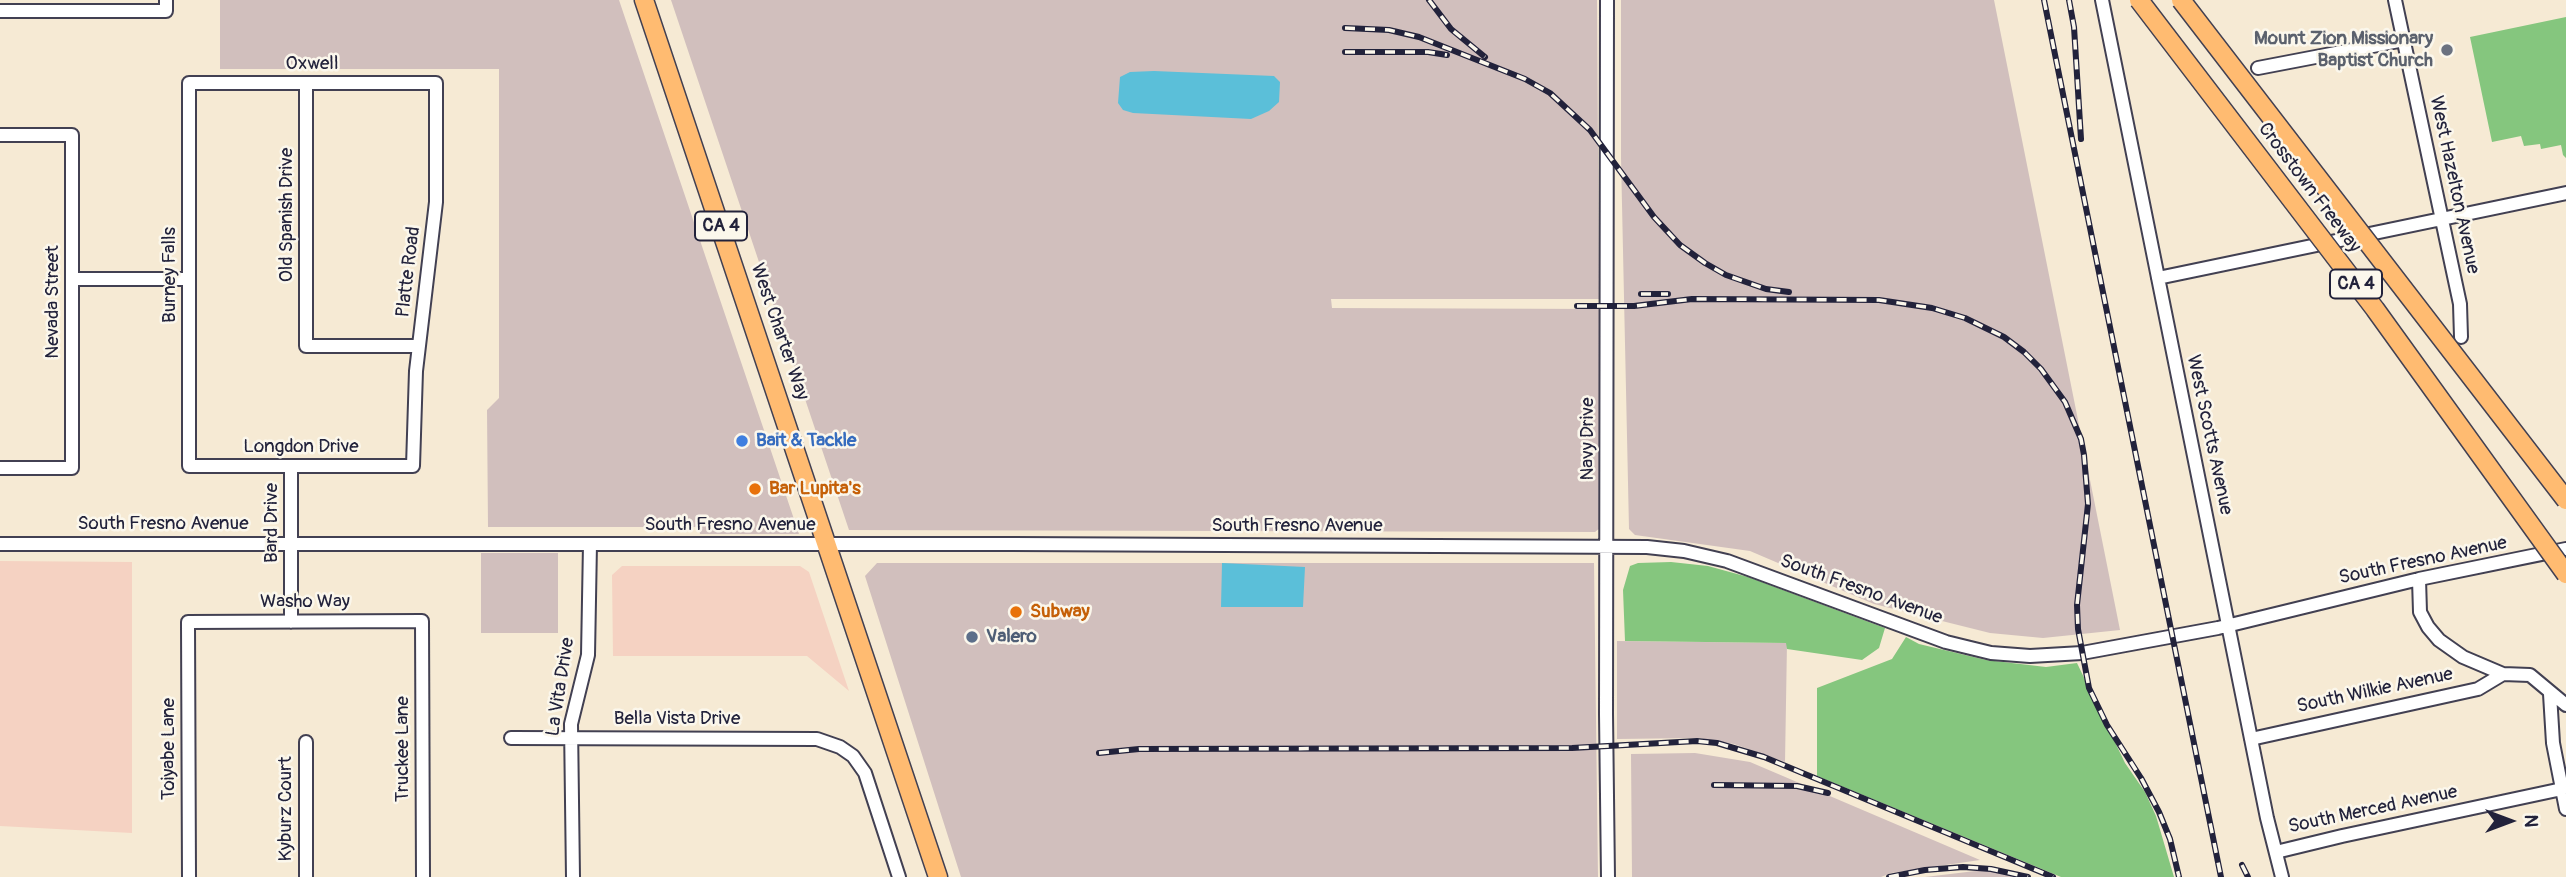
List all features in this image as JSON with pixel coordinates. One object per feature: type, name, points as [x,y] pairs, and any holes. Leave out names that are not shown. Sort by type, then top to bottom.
[{"type":"highway","name":"West Charter Way","points":[[644,0],[938,877]]},
{"type":"highway","name":"Crosstown Freeway","points":[[2139,0],[2375,309],[2566,573]]},
{"type":"highway","name":"Crosstown Freeway","points":[[2181,0],[2566,500]]},
{"type":"street","name":"Navy Drive","points":[[1607,0],[1608,877]]},
{"type":"street","name":"West Scotts Avenue","points":[[2102,0],[2251,739],[2282,877]]},
{"type":"street","name":"West Hazelton Avenue","points":[[2395,0],[2460,304],[2460,337]]},
{"type":"street","points":[[0,11],[49,5],[166,5]]},
{"type":"street","points":[[2258,68],[2404,40]]},
{"type":"street","name":"Oxwell","points":[[189,83],[436,83]]},
{"type":"street","name":"Burney Falls","points":[[189,83],[189,466]]},
{"type":"street","name":"Old Spanish Drive","points":[[306,83],[306,346],[419,346]]},
{"type":"street","name":"Platte Road","points":[[413,466],[413,405],[434,223],[436,83]]},
{"type":"street","name":"Nevada Street","points":[[0,135],[72,135],[72,468],[0,468]]},
{"type":"street","points":[[2158,278],[2566,193]]},
{"type":"street","points":[[72,279],[189,279]]},
{"type":"street","name":"Longdon Drive","points":[[189,466],[413,466]]},
{"type":"street","name":"Bard Drive","points":[[291,466],[291,622]]},
{"type":"street","name":"South Fresno Avenue","points":[[0,544],[1608,545],[1684,551],[1727,561],[1946,642],[1991,653],[2030,656],[2082,653],[2228,626],[2419,579],[2566,549]]},
{"type":"street","name":"La Vita Drive","points":[[573,877],[571,724],[588,655],[590,544]]},
{"type":"street","points":[[2419,579],[2420,612],[2438,640],[2463,657],[2503,674],[2530,675],[2566,705]]},
{"type":"street","name":"Washo Way","points":[[188,622],[422,621]]},
{"type":"street","name":"Truckee Lane","points":[[422,621],[423,877]]},
{"type":"street","name":"Toiyabe Lane","points":[[188,622],[189,877]]},
{"type":"street","name":"South Wilkie Avenue","points":[[2251,739],[2478,689],[2503,674]]},
{"type":"street","points":[[2550,694],[2553,743],[2566,808]]},
{"type":"street","name":"Bella Vista Drive","points":[[511,738],[817,739],[841,747],[853,757],[864,773],[900,877]]},
{"type":"street","name":"Kyburz Court","points":[[306,742],[306,877]]},
{"type":"street","name":"South Merced Avenue","points":[[2276,852],[2562,789]]},
{"type":"shaded area","points":[[220,0],[619,0],[799,534],[700,534],[699,527],[488,527],[487,410],[499,398],[499,69],[220,69]]},
{"type":"shaded area","points":[[671,0],[1597,0],[1599,299],[1331,299],[1332,308],[1599,309],[1601,527],[1595,532],[849,530]]},
{"type":"shaded area","points":[[1621,0],[1994,0],[2120,630],[2043,638],[1990,633],[1874,604],[1750,551],[1635,535],[1629,529],[1621,158]]},
{"type":"shaded area","points":[[481,553],[558,553],[558,633],[481,633]]},
{"type":"shaded area","points":[[0,561],[132,562],[132,833],[0,826]]},
{"type":"shaded area","points":[[877,563],[1594,563],[1598,877],[961,877],[865,576]]},
{"type":"shaded area","points":[[622,566],[800,566],[809,572],[849,691],[807,656],[613,656],[612,575]]},
{"type":"shaded area","points":[[1617,641],[1787,643],[1785,762],[1734,744],[1699,738],[1617,739]]},
{"type":"shaded area","points":[[1695,753],[1750,762],[1980,860],[1891,873],[1881,877],[1632,877],[1631,754]]},
{"type":"shaded area","points":[[1992,869],[2021,877],[1925,877]]},
{"type":"green space","points":[[2566,17],[2566,158],[2561,145],[2541,149],[2540,144],[2524,146],[2521,136],[2492,142],[2470,37]]},
{"type":"green space","points":[[1671,562],[1708,566],[1748,577],[1885,628],[1879,648],[1862,660],[1787,649],[1786,643],[1625,641],[1623,590],[1630,566],[1638,563]]},
{"type":"green space","points":[[1906,637],[1919,644],[1986,660],[2046,667],[2077,663],[2125,763],[2145,792],[2156,816],[2174,877],[2061,877],[1817,776],[1817,688],[1892,659]]},
{"type":"water","points":[[1130,72],[1274,76],[1280,82],[1279,102],[1269,111],[1251,119],[1133,113],[1123,110],[1118,103],[1120,77]]},
{"type":"water","points":[[1222,563],[1305,567],[1303,607],[1221,607]]},
{"type":"railway","points":[[1429,0],[1451,29],[1485,57]]},
{"type":"railway","points":[[2044,0],[2221,877]]},
{"type":"railway","points":[[2069,0],[2074,27],[2081,139]]},
{"type":"railway","points":[[1345,28],[1389,30],[1419,37],[1525,79],[1550,93],[1590,130],[1654,217],[1680,245],[1726,275],[1766,289],[1789,292]]},
{"type":"railway","points":[[1345,52],[1428,52],[1447,55]]},
{"type":"railway","points":[[1641,294],[1668,294]]},
{"type":"railway","points":[[1577,306],[1634,306],[1692,299],[1879,300],[1932,308],[1965,318],[2004,337],[2024,352],[2041,369],[2065,402],[2081,439],[2088,504],[2077,605],[2078,629],[2089,688],[2107,725],[2159,812],[2170,839],[2179,877]]},
{"type":"railway","points":[[1099,753],[1139,749],[1572,748],[1697,741],[1717,743],[1764,757],[2053,877]]},
{"type":"railway","points":[[1714,785],[1797,786],[1828,793]]},
{"type":"railway","points":[[2242,865],[2248,877]]},
{"type":"railway","points":[[1889,877],[1925,870],[1963,867],[1991,869],[2028,877]]},
{"type":"place","name":"Mount Zion Missionary Baptist Church","points":[[2447,50]]},
{"type":"place","name":"Bait & Tackle","points":[[742,441]]},
{"type":"place","name":"Bar Lupita's","points":[[755,489]]},
{"type":"place","name":"Subway","points":[[1016,612]]},
{"type":"place","name":"Valero","points":[[972,637]]}]
